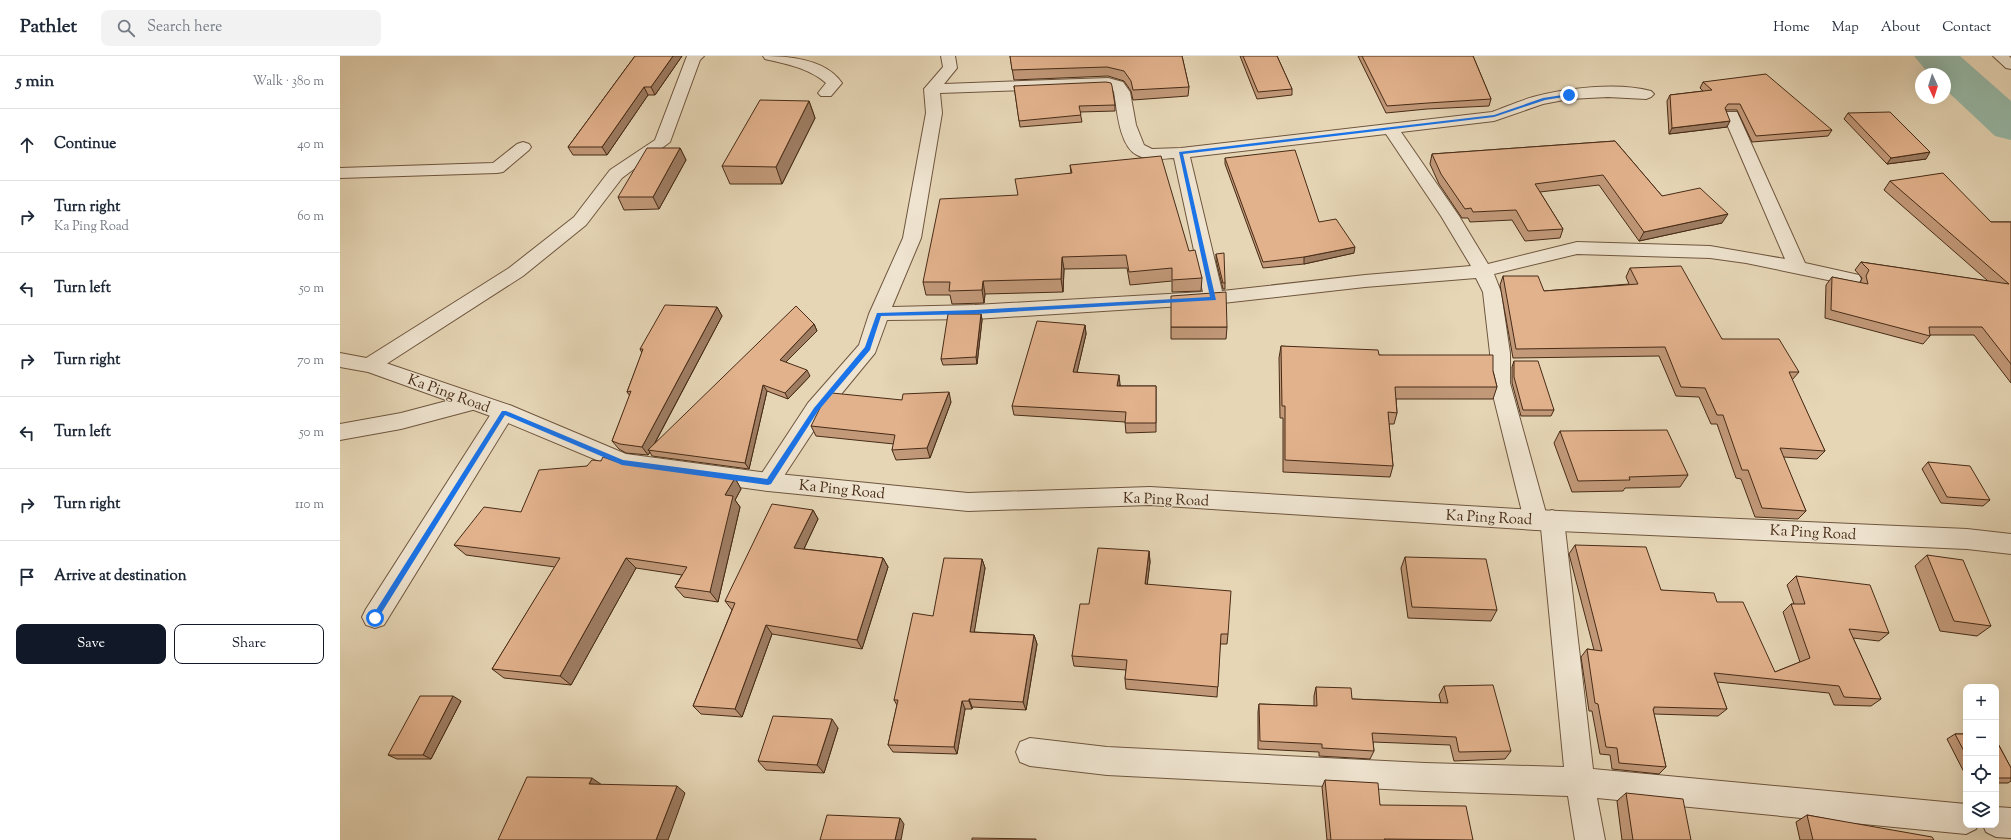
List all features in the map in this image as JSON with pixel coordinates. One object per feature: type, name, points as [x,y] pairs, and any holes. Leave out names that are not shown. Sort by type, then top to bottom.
[{"type":"street","points":[[370,365],[516,272],[580,221],[616,174],[662,142],[694,57],[697,56]]},
{"type":"street","points":[[770,56],[795,62],[827,75],[835,82],[826,93]]},
{"type":"street","points":[[768,482],[816,410],[868,348],[879,314],[912,238],[918,196],[934,114],[932,89],[950,68],[948,56]]},
{"type":"street","points":[[2000,56],[2011,65]]},
{"type":"street","points":[[932,89],[1108,82],[1118,85],[1122,92],[1126,118],[1134,144],[1138,149],[1152,153],[1181,153],[1494,116],[1544,99],[1569,95],[1604,92],[1646,94]]},
{"type":"street","points":[[1731,115],[1798,268]]},
{"type":"street","points":[[1390,128],[1446,209],[1483,271],[1492,292],[1500,353],[1500,383],[1507,415],[1544,520],[1580,782],[1590,840]]},
{"type":"street","points":[[340,173],[496,168],[523,147]]},
{"type":"street","points":[[1181,153],[1214,298]]},
{"type":"street","points":[[879,314],[975,312],[1214,298],[1365,281],[1483,271],[1576,248],[1710,252],[1852,279]]},
{"type":"street","name":"Ka Ping Road","points":[[340,360],[370,365],[504,412],[622,462],[768,482],[968,502],[1150,496],[1544,520],[1967,540],[2011,544]]},
{"type":"street","points":[[340,432],[401,421],[473,402]]},
{"type":"street","points":[[375,618],[504,412]]},
{"type":"street","points":[[1030,752],[1107,761],[1417,777],[1580,782],[1637,789],[1963,819]]},
{"type":"street","points":[[1999,822],[2011,823]]},
{"type":"building","points":[[635,56],[673,56],[651,87],[644,87],[602,147],[568,147]]},
{"type":"building","points":[[1010,56],[1182,56],[1189,87],[1133,90],[1131,81],[1124,71],[1107,67],[1012,70]]},
{"type":"building","points":[[1243,56],[1277,56],[1292,89],[1258,92]]},
{"type":"building","points":[[1362,56],[1473,56],[1491,99],[1387,106]]},
{"type":"building","points":[[1766,74],[1832,130],[1756,136],[1740,104],[1728,104],[1725,108],[1730,121],[1672,128],[1670,95],[1712,90],[1703,82]]},
{"type":"building","points":[[1111,83],[1115,105],[1079,106],[1081,115],[1019,121],[1014,86]]},
{"type":"building","points":[[760,100],[809,101],[776,167],[722,166]]},
{"type":"building","points":[[1890,112],[1930,152],[1891,158],[1848,113]]},
{"type":"building","points":[[1615,141],[1662,196],[1700,188],[1728,214],[1644,232],[1603,175],[1535,184],[1563,229],[1528,231],[1516,210],[1473,212],[1471,208],[1465,209],[1441,174],[1432,154]]},
{"type":"building","points":[[647,148],[680,148],[653,197],[618,197]]},
{"type":"building","points":[[1295,150],[1319,222],[1336,219],[1355,247],[1304,257],[1263,262],[1225,158]]},
{"type":"building","points":[[1161,156],[1189,251],[1195,250],[1202,278],[1172,280],[1172,268],[1129,272],[1126,255],[1062,257],[1061,279],[983,281],[982,290],[949,291],[950,282],[923,282],[940,199],[1018,195],[1015,179],[1072,173],[1070,165]]},
{"type":"building","points":[[1943,173],[1991,222],[2011,222],[2011,364],[1982,327],[1929,327],[1930,336],[1831,310],[1832,277],[1868,284],[1866,276],[1869,270],[1861,262],[2009,284],[1890,181]]},
{"type":"building","points":[[1224,253],[1225,283],[1223,283],[1216,254]]},
{"type":"building","points":[[1681,266],[1722,339],[1779,339],[1799,372],[1789,372],[1825,451],[1780,448],[1806,511],[1762,508],[1748,470],[1742,470],[1723,415],[1717,415],[1705,388],[1681,387],[1665,347],[1516,349],[1503,276],[1538,276],[1544,291],[1638,284],[1630,268]]},
{"type":"building","points":[[1226,292],[1227,327],[1171,327],[1171,296]]},
{"type":"building","points":[[665,305],[717,307],[642,447],[620,444],[612,441],[631,391],[627,392],[643,349],[640,349]]},
{"type":"building","points":[[796,306],[814,324],[780,360],[807,370],[785,393],[763,385],[745,463],[648,450]]},
{"type":"building","points":[[948,314],[981,314],[976,357],[941,359]]},
{"type":"building","points":[[1037,321],[1085,325],[1073,372],[1119,375],[1117,386],[1156,386],[1156,423],[1125,423],[1126,412],[1012,406]]},
{"type":"building","points":[[1281,346],[1378,350],[1379,355],[1493,355],[1493,371],[1497,387],[1395,387],[1397,413],[1388,412],[1393,466],[1285,460],[1285,406],[1282,406]]},
{"type":"building","points":[[1514,361],[1538,361],[1554,410],[1523,410],[1514,377]]},
{"type":"building","points":[[949,392],[927,448],[892,450],[895,435],[811,426],[821,406],[832,393],[902,400],[903,394]]},
{"type":"building","points":[[1667,430],[1688,475],[1629,477],[1630,480],[1578,481],[1560,431]]},
{"type":"building","points":[[603,457],[614,461],[735,478],[725,495],[733,496],[710,592],[675,587],[687,567],[626,558],[560,676],[492,669],[560,558],[454,545],[484,507],[521,512],[539,470],[587,466],[592,460],[601,461]]},
{"type":"building","points":[[1928,462],[1970,466],[1990,500],[1947,497]]},
{"type":"building","points":[[772,504],[813,510],[794,548],[883,558],[857,640],[766,625],[735,709],[693,706],[735,603],[725,601]]},
{"type":"building","points":[[1575,545],[1646,547],[1661,590],[1714,593],[1717,602],[1743,602],[1775,672],[1810,658],[1791,604],[1805,604],[1796,576],[1870,585],[1889,633],[1849,629],[1881,699],[1844,697],[1839,686],[1714,673],[1727,709],[1654,707],[1653,709],[1666,767],[1619,763],[1617,748],[1606,747],[1598,704],[1595,703],[1587,649],[1602,651]]},
{"type":"building","points":[[1098,548],[1149,551],[1145,584],[1231,591],[1228,634],[1221,634],[1218,687],[1125,679],[1127,660],[1072,656],[1080,604],[1089,604]]},
{"type":"building","points":[[1927,555],[1963,560],[1991,626],[1954,621]]},
{"type":"building","points":[[1405,557],[1486,559],[1497,610],[1412,607]]},
{"type":"building","points":[[944,558],[982,559],[970,632],[1034,635],[1023,702],[969,699],[969,701],[962,701],[954,747],[888,745],[898,700],[894,700],[913,613],[933,616]]},
{"type":"building","points":[[1493,685],[1511,751],[1459,752],[1456,737],[1372,733],[1374,751],[1322,748],[1322,744],[1260,741],[1259,704],[1317,706],[1316,687],[1351,688],[1352,699],[1448,703],[1444,686]]},
{"type":"building","points":[[420,696],[453,696],[423,755],[388,755]]},
{"type":"building","points":[[773,716],[832,719],[817,765],[758,761]]},
{"type":"building","points":[[1955,734],[1963,734],[1963,749]]},
{"type":"building","points":[[1999,746],[2011,768],[2011,778],[1999,778]]},
{"type":"building","points":[[527,777],[592,778],[589,784],[677,786],[656,840],[498,840]]},
{"type":"building","points":[[1325,780],[1378,783],[1380,805],[1466,806],[1473,840],[1331,840]]},
{"type":"building","points":[[1626,793],[1683,799],[1691,840],[1633,840]]},
{"type":"building","points":[[827,815],[900,818],[895,840],[820,840]]},
{"type":"building","points":[[1807,815],[1932,837],[1934,840],[1813,840]]},
{"type":"building","points":[[972,838],[1036,839],[1036,840],[972,840]]},
{"type":"waterway","points":[[1935,56],[2011,126]]},
{"type":"route","points":[[375,618],[504,412],[622,462],[768,482],[816,410],[868,348],[879,314],[975,312],[1214,298],[1181,153],[1235,145],[1494,116],[1510,112],[1544,99],[1569,95]]}]
